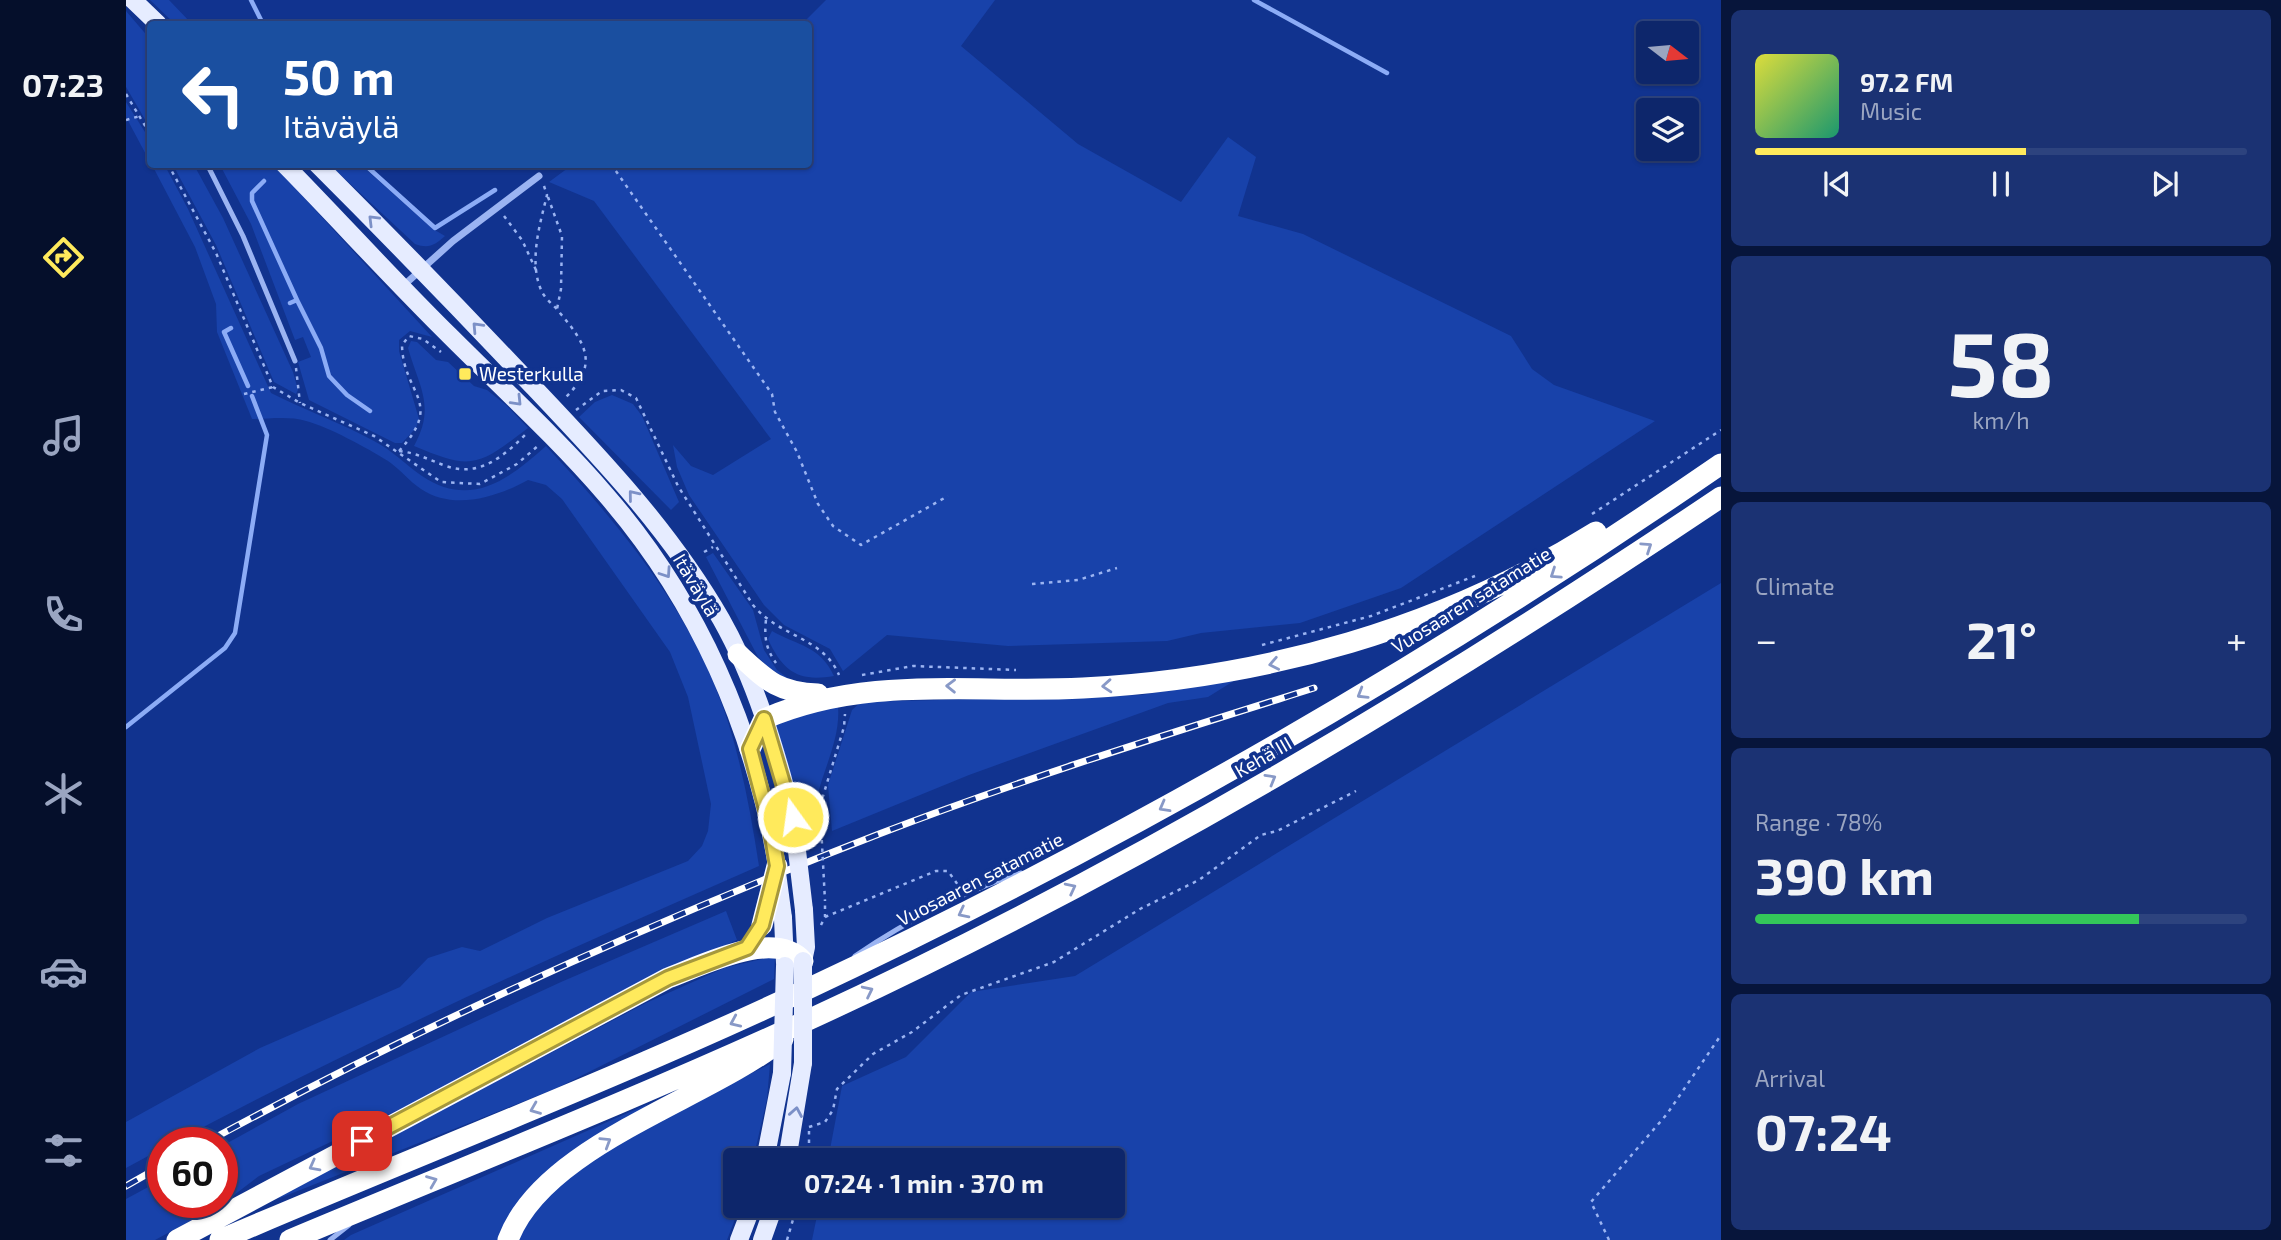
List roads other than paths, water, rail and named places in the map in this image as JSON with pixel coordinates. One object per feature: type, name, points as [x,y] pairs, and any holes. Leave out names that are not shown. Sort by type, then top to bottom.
[{"type":"highway","points":[[738,654],[778,688],[797,694],[841,686],[1080,688],[1213,676],[1289,661],[1374,636],[1439,612],[1592,534],[1676,480],[1717,466]]},
{"type":"highway","name":"Vuosaaren satamatie","points":[[220,1240],[598,1083],[798,994],[1080,854],[1374,687],[1495,614],[1717,466]]},
{"type":"highway","name":"Kehä III","points":[[807,1020],[980,936],[1240,797],[1465,663],[1721,497]]},
{"type":"highway","points":[[750,749],[764,719],[841,686]]},
{"type":"highway","points":[[177,1240],[668,978],[747,948],[773,922],[777,866]]},
{"type":"highway","points":[[747,948],[791,959]]},
{"type":"highway","points":[[290,1240],[625,1101],[807,1020]]},
{"type":"highway","points":[[508,1240],[522,1212],[555,1177],[629,1128],[760,1058],[807,1020]]},
{"type":"main road","points":[[133,0],[154,21]]},
{"type":"main road","name":"Itäväylä","points":[[288,168],[606,495],[646,544],[676,588],[725,681],[750,749],[770,825],[777,866]]},
{"type":"main road","name":"Itäväylä","points":[[321,168],[422,268],[614,472],[655,521],[696,579],[738,654],[764,719],[793,817],[804,910],[806,947],[791,959],[782,1073],[767,1148]]},
{"type":"main road","name":"Itäväylä","points":[[773,922],[791,959],[803,1063],[789,1148]]},
{"type":"main road","points":[[740,1240],[748,1218]]},
{"type":"main road","points":[[762,1240],[770,1218]]},
{"type":"street","points":[[402,287],[422,268],[539,176]]},
{"type":"lane","points":[[209,168],[243,236],[295,361]]},
{"type":"lane","points":[[330,1240],[369,1208]]},
{"type":"waterway","points":[[251,0],[262,21]]},
{"type":"waterway","points":[[1254,0],[1387,73]]},
{"type":"waterway","points":[[368,168],[435,228],[495,190]]},
{"type":"waterway","points":[[264,181],[252,193],[252,201],[297,300],[290,303]]},
{"type":"waterway","points":[[297,300],[321,348],[329,376],[347,395],[370,411]]},
{"type":"waterway","points":[[231,328],[224,332],[248,386]]},
{"type":"waterway","points":[[126,727],[225,648],[235,633],[267,435],[252,396]]},
{"type":"railway","points":[[235,1127],[370,1057],[537,978],[793,868],[987,794],[1314,688]]},
{"type":"railway","points":[[126,1186],[147,1174]]},
{"type":"place","name":"Westerkulla","points":[[465,374]]}]
